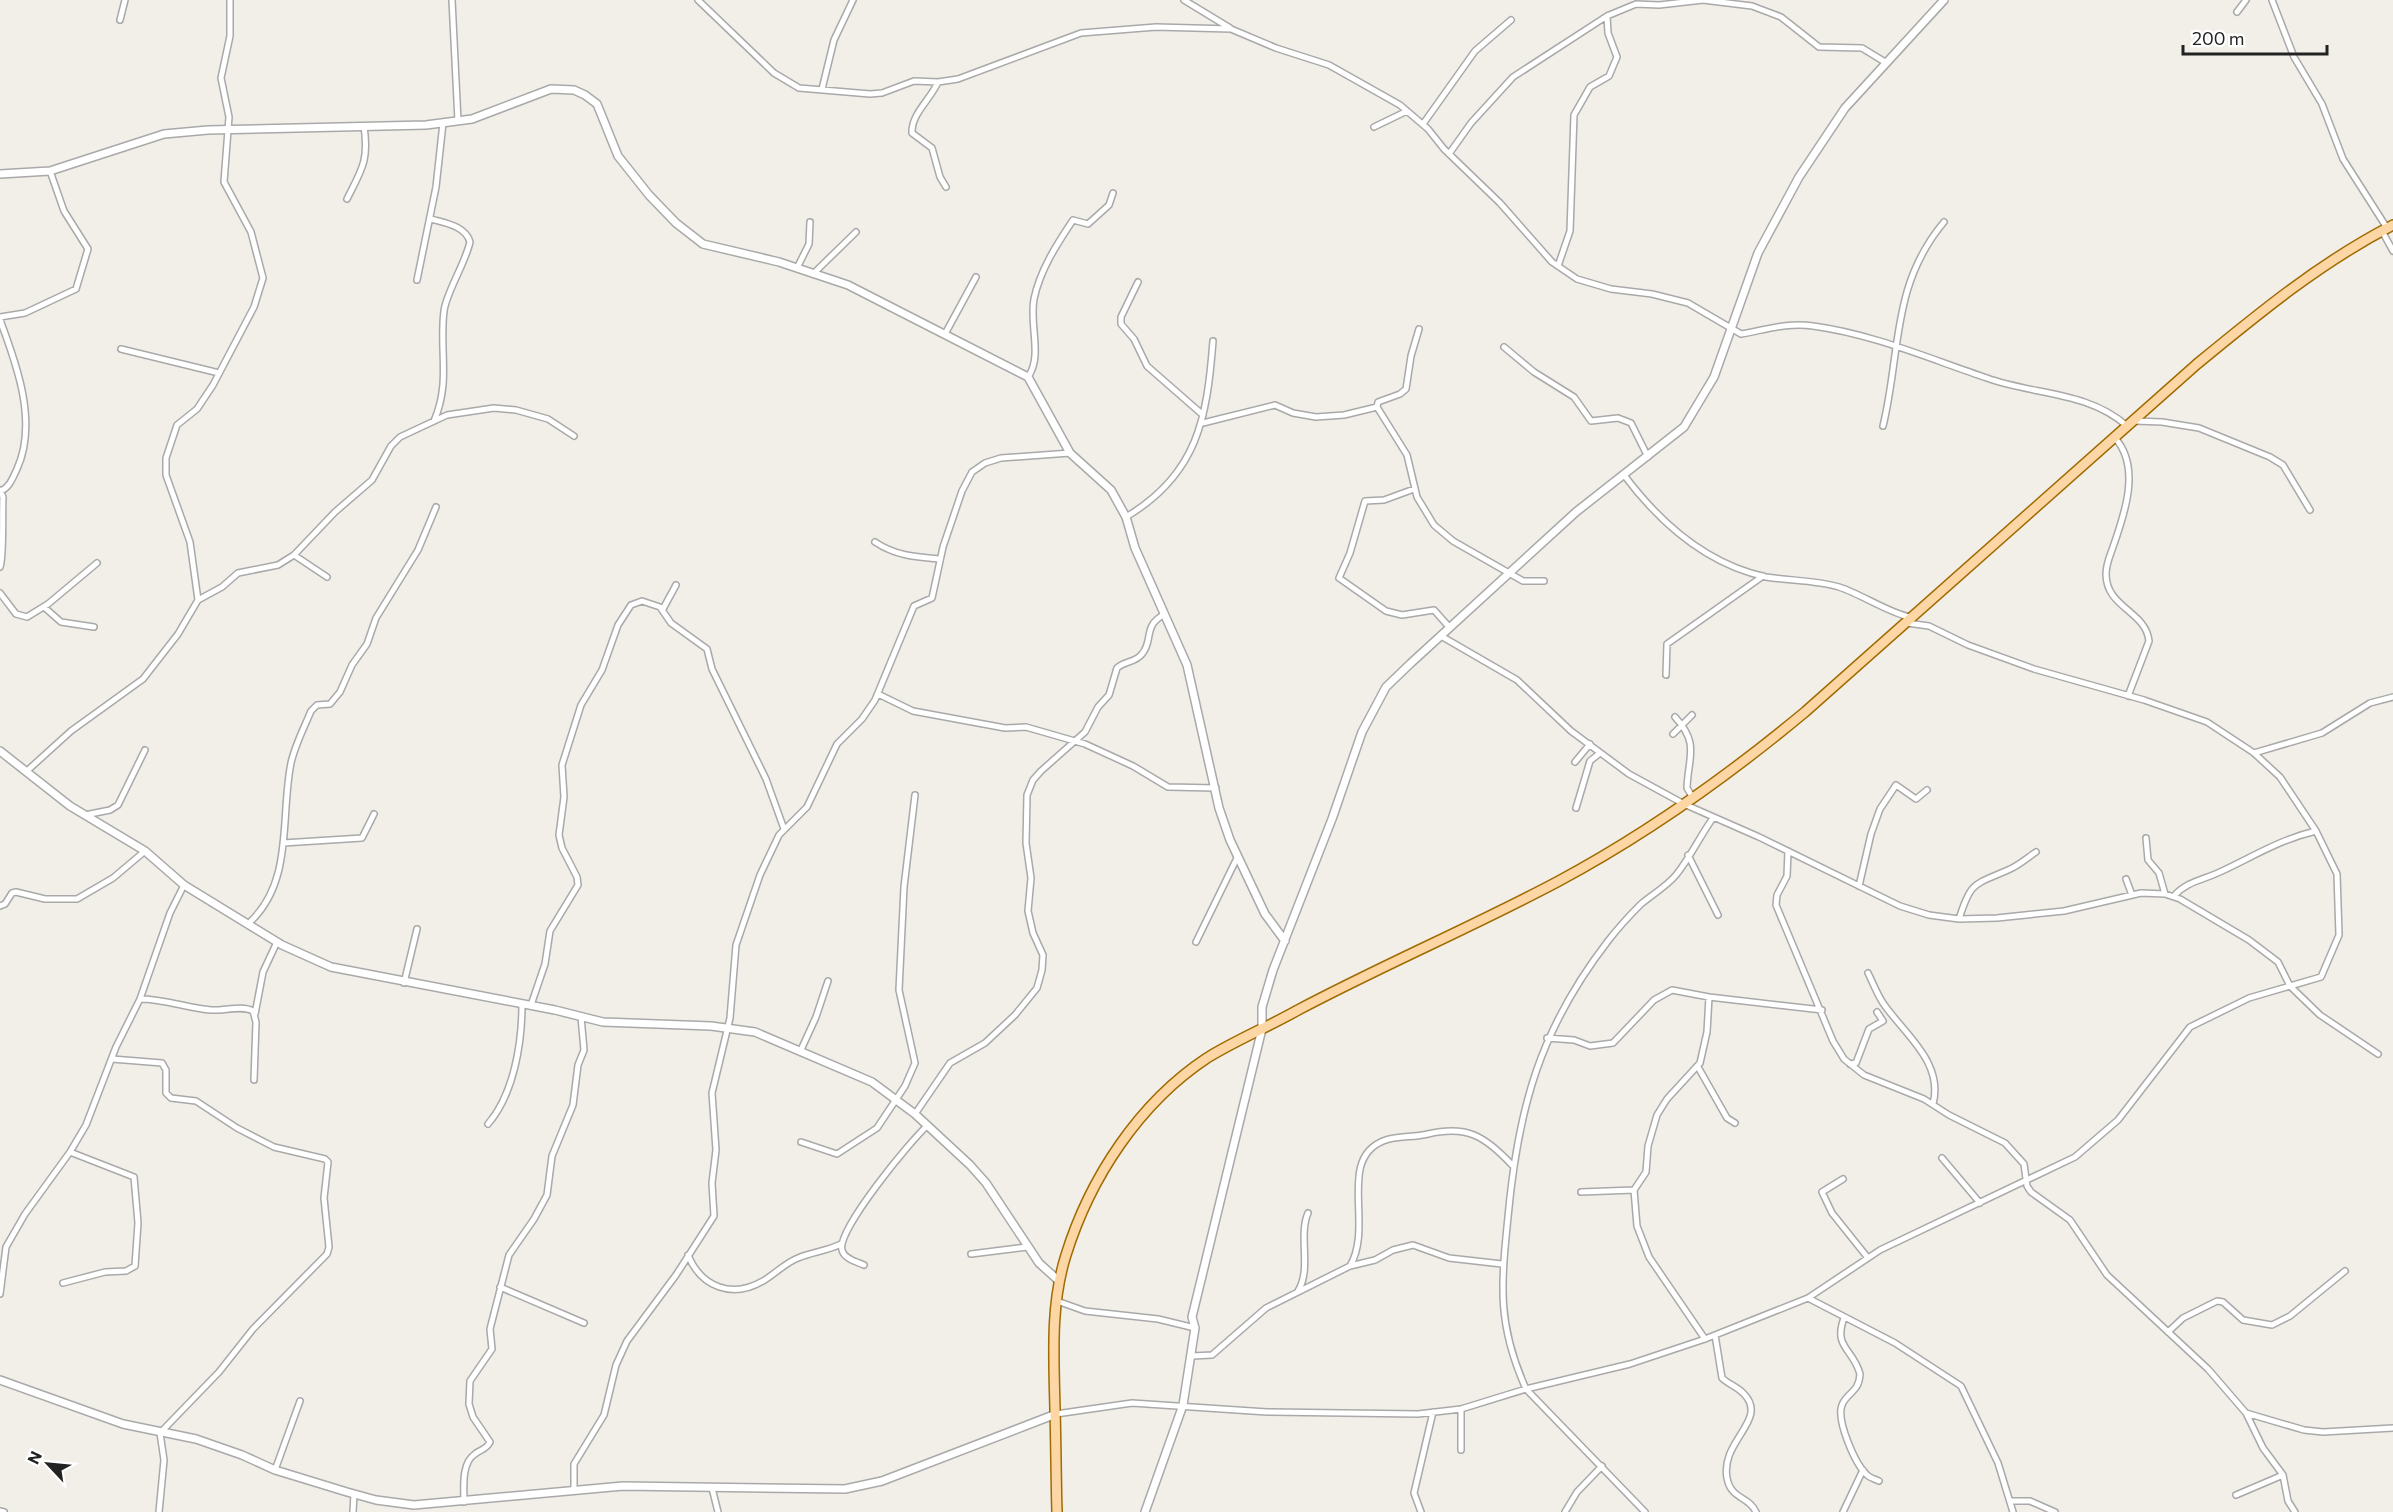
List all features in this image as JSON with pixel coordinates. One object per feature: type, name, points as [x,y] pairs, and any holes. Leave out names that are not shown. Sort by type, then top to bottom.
[{"type":"main road","points":[[1057,1512],[1054,1357],[1059,1281],[1085,1204],[1107,1164],[1137,1121],[1173,1085],[1198,1065],[1356,979],[1557,882],[1693,798],[1763,747],[2197,364],[2312,273],[2387,228]]},
{"type":"street","points":[[120,20],[125,0]]},
{"type":"street","points":[[198,600],[190,542],[166,475],[166,458],[177,425],[197,409],[219,373],[254,307],[263,278],[251,232],[224,182],[228,109],[221,78],[230,36],[230,0]]},
{"type":"street","points":[[452,0],[458,121]]},
{"type":"street","points":[[698,0],[788,83],[799,88],[870,94],[882,93],[914,81],[938,82],[958,79],[1081,33],[1156,27],[1231,29]]},
{"type":"street","points":[[822,89],[834,40],[853,0]]},
{"type":"street","points":[[1184,0],[1231,29],[1276,48],[1329,65],[1407,111],[1423,124],[1449,154],[1500,203],[1558,266],[1589,285],[1625,292],[1652,294],[1688,303],[1741,334],[1764,328],[1814,326],[1894,346],[1986,378],[2093,405],[2130,423],[2162,422],[2199,428],[2270,457],[2283,465],[2310,510]]},
{"type":"street","points":[[1449,154],[1471,123],[1513,77],[1627,5],[1659,5],[1703,0],[1752,6],[1781,17],[1819,47],[1862,48],[1886,62]]},
{"type":"street","points":[[1145,1512],[1183,1405],[1195,1328],[1192,1317],[1262,1029],[1265,997],[1370,714],[1386,687],[1441,636],[1576,512],[1676,436],[1696,412],[1714,377],[1758,253],[1787,196],[1830,129],[1886,62],[1944,0]]},
{"type":"street","points":[[2236,12],[2246,0]]},
{"type":"street","points":[[2272,0],[2294,57],[2322,104],[2343,159],[2387,228],[2393,251]]},
{"type":"street","points":[[1558,266],[1570,231],[1574,115],[1590,87],[1610,76],[1617,57],[1608,33],[1607,16]]},
{"type":"street","points":[[1213,20],[1219,29]]},
{"type":"street","points":[[1423,124],[1475,51],[1511,20]]},
{"type":"street","points":[[938,82],[931,98],[916,117],[912,133],[932,148],[940,177],[946,187]]},
{"type":"street","points":[[0,174],[50,171],[164,134],[228,129],[442,123],[472,119],[551,88],[574,90],[597,104],[618,156],[662,210],[693,237],[710,247],[796,268],[848,285],[1028,377],[1070,453],[1111,490],[1126,517],[1135,548],[1187,665],[1219,808],[1237,858],[1265,914],[1285,941]]},
{"type":"street","points":[[1374,127],[1407,111]]},
{"type":"street","points":[[417,280],[431,219],[442,123]]},
{"type":"street","points":[[347,199],[364,164],[368,149],[364,126]]},
{"type":"street","points":[[0,567],[3,560],[0,491],[10,482],[26,443],[18,374],[0,319],[25,313],[73,291],[79,284],[88,249],[64,211],[50,171]]},
{"type":"street","points":[[1028,377],[1036,361],[1032,328],[1034,299],[1049,259],[1073,220],[1088,224],[1109,205],[1113,194]]},
{"type":"street","points":[[431,219],[456,226],[469,237],[470,242],[460,274],[444,309],[445,361],[442,402],[434,421]]},
{"type":"street","points":[[796,268],[809,244],[810,222]]},
{"type":"street","points":[[1883,426],[1890,398],[1894,346],[1913,271],[1928,241],[1944,222]]},
{"type":"street","points":[[813,274],[856,232]]},
{"type":"street","points":[[945,334],[976,277]]},
{"type":"street","points":[[1138,282],[1120,317],[1121,324],[1134,339],[1147,366],[1203,415]]},
{"type":"street","points":[[1377,407],[1378,402],[1400,394],[1406,389],[1411,356],[1419,329]]},
{"type":"street","points":[[1126,517],[1152,500],[1176,475],[1197,440],[1203,423],[1214,341]]},
{"type":"street","points":[[1504,347],[1533,372],[1574,398],[1591,421],[1618,418],[1631,423],[1648,456]]},
{"type":"street","points":[[121,349],[219,373]]},
{"type":"street","points":[[1203,423],[1275,405],[1293,413],[1316,417],[1351,414],[1377,407]]},
{"type":"street","points":[[1377,407],[1407,455],[1414,489],[1424,510],[1448,537],[1527,582],[1544,581]]},
{"type":"street","points":[[28,771],[71,731],[143,679],[178,634],[198,600],[222,587],[238,573],[278,565],[294,555],[335,512],[372,480],[395,441],[434,421],[470,410],[505,409],[548,419],[574,436]]},
{"type":"street","points":[[2115,438],[2125,452],[2130,474],[2127,497],[2108,559],[2107,582],[2112,597],[2138,620],[2149,641],[2128,696]]},
{"type":"street","points":[[574,1490],[574,1464],[604,1415],[616,1365],[627,1341],[714,1216],[712,1184],[716,1150],[712,1093],[732,1005],[738,939],[760,875],[784,828],[807,807],[837,744],[862,719],[878,694],[913,609],[917,604],[932,598],[940,559],[962,491],[972,472],[985,463],[1000,458],[1070,453]]},
{"type":"street","points":[[0,1380],[123,1424],[220,1447],[275,1470],[354,1494],[376,1500],[414,1505],[651,1485],[825,1490],[862,1486],[1056,1414],[1132,1403],[1267,1412],[1434,1412],[1461,1409],[1526,1389],[1630,1364],[1705,1339],[1808,1298],[1868,1258],[2075,1157],[2118,1120],[2190,1027],[2227,1007],[2321,977],[2339,935],[2337,874],[2316,831],[2280,777],[2254,753],[2206,722],[2128,696],[2034,669],[1968,645],[1929,626],[1907,620],[1859,593],[1823,582],[1763,576],[1731,567],[1701,551],[1654,511],[1624,475]]},
{"type":"street","points":[[1414,489],[1384,501],[1365,501],[1350,553],[1339,578],[1386,611],[1402,615],[1425,609],[1434,610],[1450,628]]},
{"type":"street","points":[[249,923],[259,914],[277,881],[292,761],[311,711],[317,705],[330,704],[340,692],[352,665],[367,644],[376,618],[418,550],[436,507]]},
{"type":"street","points":[[875,542],[898,554],[940,559]]},
{"type":"street","points":[[294,555],[327,577]]},
{"type":"street","points":[[0,593],[20,617],[27,617],[44,607],[97,563]]},
{"type":"street","points":[[1666,675],[1666,644],[1763,576]]},
{"type":"street","points":[[663,609],[676,585]]},
{"type":"street","points":[[531,1005],[545,964],[550,931],[578,885],[578,877],[562,848],[559,835],[564,797],[562,765],[568,740],[585,696],[602,670],[615,632],[627,610],[642,601],[663,609],[671,622],[707,649],[712,669],[766,778],[784,828]]},
{"type":"street","points":[[44,607],[61,622],[94,627]]},
{"type":"street","points":[[915,1114],[950,1063],[985,1043],[1015,1014],[1040,980],[1043,955],[1033,933],[1028,911],[1031,878],[1026,843],[1027,795],[1033,780],[1076,741],[1109,695],[1117,668],[1136,660],[1144,652],[1150,628],[1165,614]]},
{"type":"street","points":[[1441,636],[1510,675],[1614,765],[1684,804],[1788,851],[1900,906],[1929,915],[1959,919],[2064,911],[2132,894],[2174,896],[2248,940],[2278,962],[2290,986],[2335,1028],[2378,1054]]},
{"type":"street","points":[[878,694],[913,711],[1005,728],[1026,727],[1101,749],[1168,788],[1216,788]]},
{"type":"street","points":[[2254,753],[2322,733],[2370,703],[2393,697]]},
{"type":"street","points":[[1673,734],[1692,715]]},
{"type":"street","points":[[1675,717],[1682,724],[1693,752],[1687,788],[1693,798]]},
{"type":"street","points":[[1575,762],[1590,744]]},
{"type":"street","points":[[85,815],[110,810],[118,805],[145,750]]},
{"type":"street","points":[[0,751],[56,795],[144,851],[184,885],[277,942],[331,968],[625,1024],[727,1028],[754,1032],[872,1082],[928,1125],[986,1184],[1038,1263],[1059,1281]]},
{"type":"street","points":[[1576,808],[1590,761],[1600,753]]},
{"type":"street","points":[[1859,886],[1871,834],[1886,799],[1896,785],[1916,799],[1927,790]]},
{"type":"street","points":[[801,1142],[834,1154],[842,1152],[877,1128],[915,1063],[899,990],[902,978],[899,966],[904,886],[915,795]]},
{"type":"street","points":[[283,843],[363,838],[374,814]]},
{"type":"street","points":[[1645,1512],[1526,1389],[1512,1356],[1504,1327],[1502,1264],[1512,1165],[1530,1085],[1548,1038],[1569,998],[1609,939],[1640,905],[1674,877],[1713,818]]},
{"type":"street","points":[[2174,896],[2187,884],[2222,871],[2273,844],[2316,831]]},
{"type":"street","points":[[2146,838],[2148,860],[2160,873],[2165,894]]},
{"type":"street","points":[[0,906],[5,904],[12,893],[16,892],[45,898],[77,899],[113,878],[144,851]]},
{"type":"street","points":[[1788,851],[1787,876],[1777,895],[1776,906],[1822,1010],[1833,1041],[1850,1064],[1880,1083],[1933,1104],[2010,1146],[2024,1164],[2026,1180],[2031,1192],[2070,1220],[2084,1237],[2102,1269],[2208,1369],[2246,1413],[2263,1448],[2283,1475],[2288,1501],[2295,1512]]},
{"type":"street","points":[[1959,919],[1970,890],[1979,881],[2009,870],[2036,852]]},
{"type":"street","points":[[1688,855],[1718,915]]},
{"type":"street","points":[[1196,942],[1237,858]]},
{"type":"street","points":[[2126,879],[2132,894]]},
{"type":"street","points":[[0,1294],[6,1247],[25,1214],[70,1152],[86,1125],[112,1059],[140,999],[170,913],[184,885]]},
{"type":"street","points":[[404,983],[417,928]]},
{"type":"street","points":[[254,1080],[255,1014],[262,972],[277,942]]},
{"type":"street","points":[[1868,974],[1883,1003],[1929,1061],[1934,1086],[1933,1104]]},
{"type":"street","points":[[800,1052],[816,1017],[828,981]]},
{"type":"street","points":[[1548,1038],[1574,1040],[1590,1047],[1613,1043],[1654,1000],[1665,993],[1681,990],[1709,997],[1822,1010]]},
{"type":"street","points":[[1705,1339],[1649,1257],[1637,1226],[1634,1190],[1646,1172],[1648,1146],[1657,1115],[1667,1099],[1698,1067],[1707,1032],[1709,997]]},
{"type":"street","points":[[140,999],[171,1001],[209,1010],[249,1008],[255,1014]]},
{"type":"street","points":[[488,1124],[497,1113],[517,1057],[522,1004]]},
{"type":"street","points":[[1850,1064],[1856,1063],[1869,1029],[1883,1021],[1877,1012]]},
{"type":"street","points":[[464,1502],[467,1464],[474,1454],[485,1449],[490,1442],[473,1417],[469,1394],[472,1374],[492,1349],[490,1329],[500,1287],[514,1245],[534,1219],[547,1195],[552,1156],[573,1106],[579,1065],[584,1050],[581,1017]]},
{"type":"street","points":[[112,1059],[162,1063],[166,1070],[166,1093],[171,1098],[196,1101],[259,1140],[288,1151],[311,1154],[328,1162],[324,1198],[329,1247],[325,1258],[253,1329],[219,1372],[160,1432]]},
{"type":"street","points":[[1698,1067],[1727,1118],[1735,1123]]},
{"type":"street","points":[[864,1265],[844,1255],[841,1244],[854,1219],[897,1156],[928,1125]]},
{"type":"street","points":[[1350,1266],[1356,1252],[1361,1222],[1358,1193],[1360,1163],[1370,1148],[1402,1136],[1425,1135],[1454,1129],[1469,1133],[1491,1144],[1512,1165]]},
{"type":"street","points":[[63,1283],[97,1273],[132,1269],[135,1266],[138,1249],[134,1177],[70,1152]]},
{"type":"street","points":[[1942,1158],[1980,1203]]},
{"type":"street","points":[[1843,1179],[1822,1192],[1826,1203],[1868,1258]]},
{"type":"street","points":[[1581,1192],[1634,1190]]},
{"type":"street","points":[[1297,1292],[1302,1278],[1303,1223],[1308,1213]]},
{"type":"street","points":[[688,1255],[693,1268],[704,1280],[721,1288],[734,1289],[761,1282],[797,1258],[841,1244]]},
{"type":"street","points":[[1192,1356],[1212,1355],[1259,1313],[1350,1266],[1375,1260],[1393,1250],[1413,1245],[1449,1258],[1502,1264]]},
{"type":"street","points":[[971,1254],[1027,1247]]},
{"type":"street","points":[[2168,1332],[2183,1318],[2217,1301],[2223,1302],[2242,1320],[2272,1325],[2290,1316],[2345,1271]]},
{"type":"street","points":[[500,1287],[584,1323]]},
{"type":"street","points":[[1808,1298],[1895,1343],[1961,1386],[1998,1463],[2013,1512]]},
{"type":"street","points":[[1057,1301],[1085,1311],[1158,1319],[1195,1328]]},
{"type":"street","points":[[1844,1318],[1839,1334],[1840,1341],[1860,1374],[1854,1391],[1843,1402],[1840,1420],[1863,1470],[1879,1481]]},
{"type":"street","points":[[1714,1335],[1722,1378],[1745,1394],[1751,1404],[1752,1413],[1749,1424],[1731,1448],[1727,1476],[1732,1492],[1750,1503],[1756,1512]]},
{"type":"street","points":[[275,1470],[300,1401]]},
{"type":"street","points":[[1461,1409],[1461,1450]]},
{"type":"street","points":[[1421,1512],[1414,1493],[1434,1412]]},
{"type":"street","points":[[2246,1413],[2304,1430],[2323,1432],[2393,1428]]},
{"type":"street","points":[[159,1512],[164,1469],[160,1432]]},
{"type":"street","points":[[1565,1512],[1576,1492],[1602,1466]]},
{"type":"street","points":[[1843,1512],[1863,1470]]},
{"type":"street","points":[[2236,1496],[2283,1475]]},
{"type":"street","points":[[712,1488],[718,1512]]},
{"type":"street","points":[[352,1512],[354,1494]]},
{"type":"street","points":[[2010,1501],[2030,1501],[2055,1512]]}]
